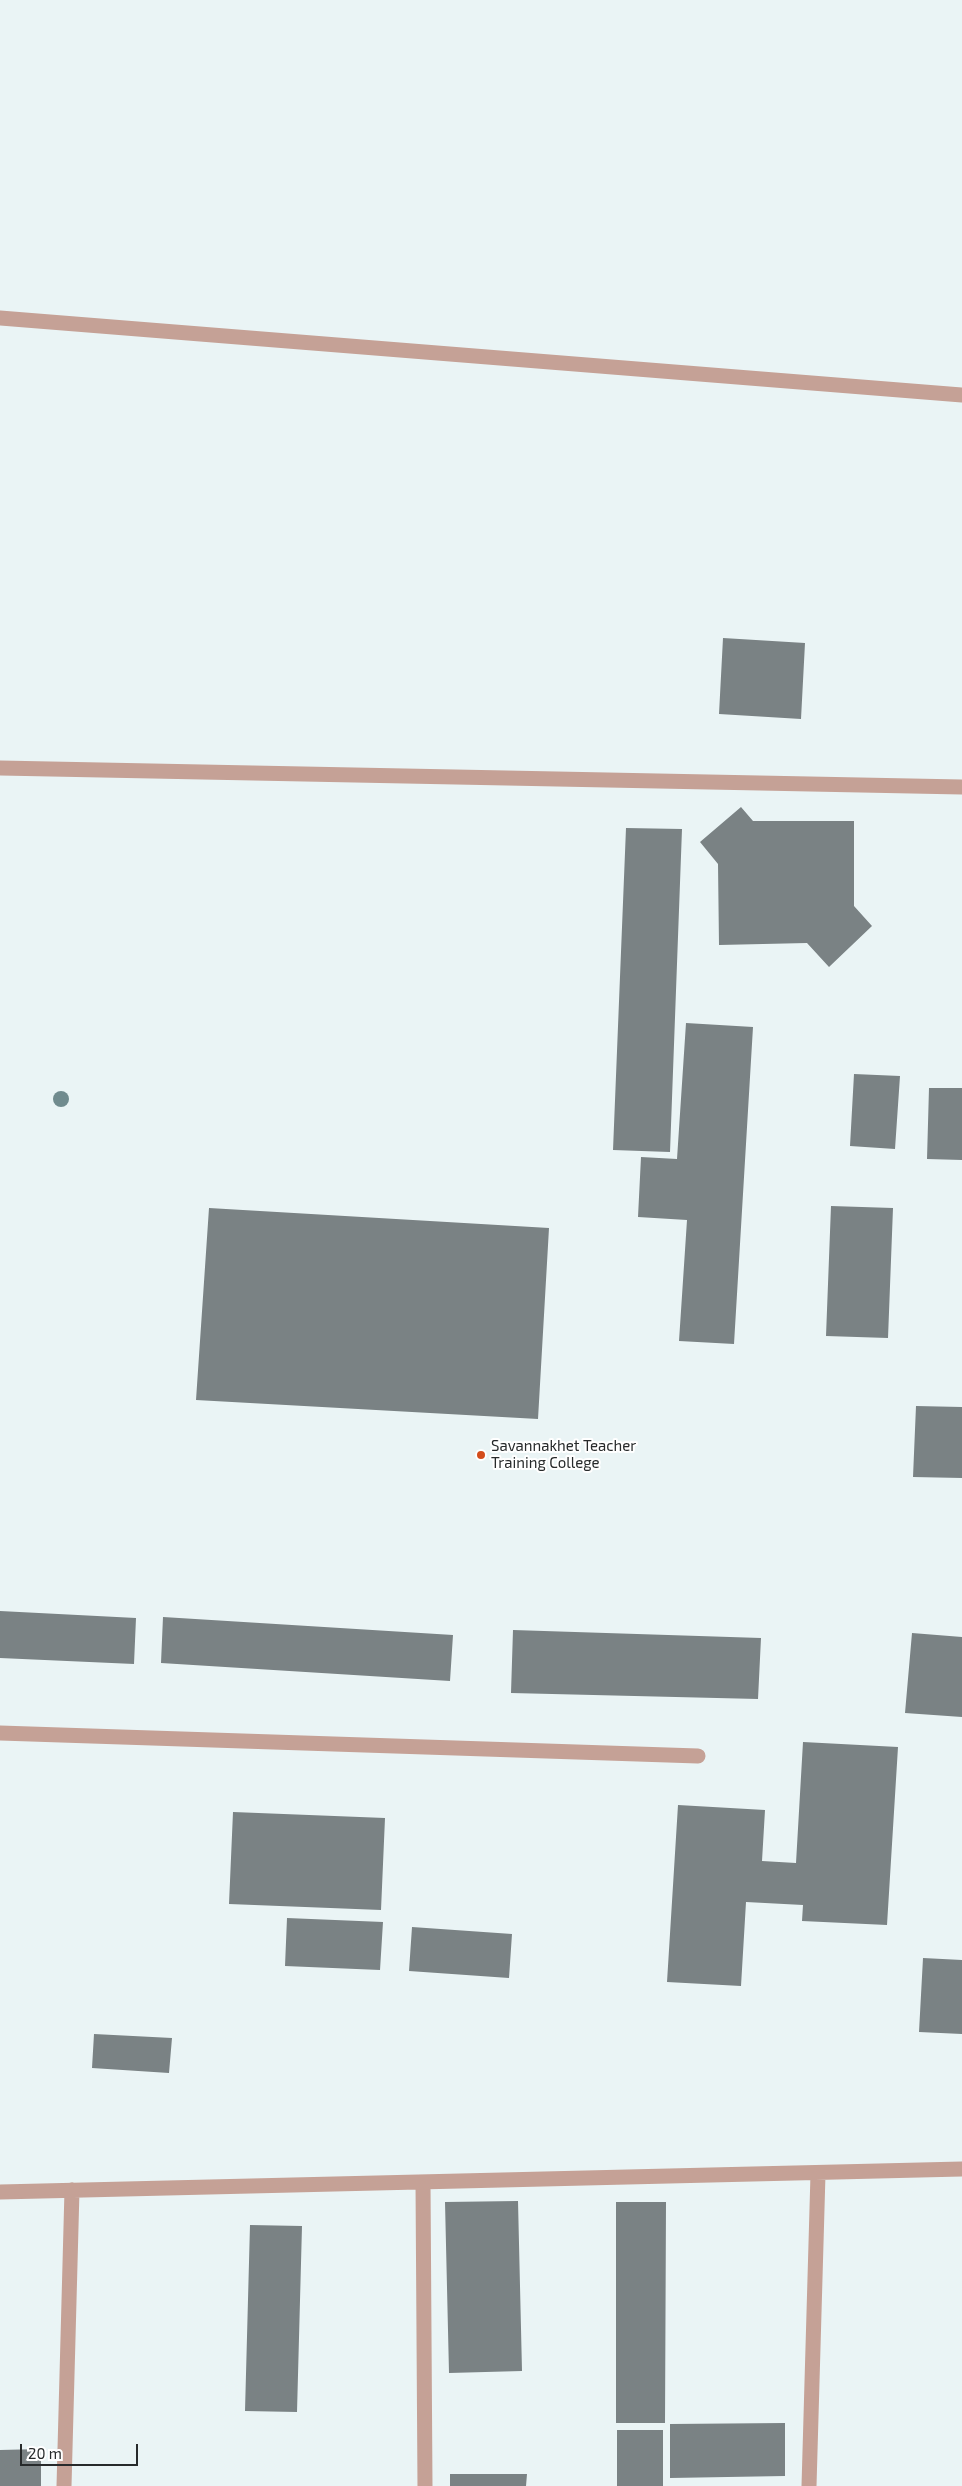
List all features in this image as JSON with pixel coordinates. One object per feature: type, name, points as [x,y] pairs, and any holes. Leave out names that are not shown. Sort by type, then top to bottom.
[{"type":"street","points":[[0,318],[962,395]]},
{"type":"street","points":[[0,768],[962,787]]},
{"type":"street","points":[[0,1732],[698,1756]]},
{"type":"street","points":[[0,2192],[818,2174],[962,2169]]},
{"type":"street","points":[[809,2486],[818,2174]]},
{"type":"street","points":[[423,2182],[425,2486]]},
{"type":"street","points":[[64,2486],[72,2190]]},
{"type":"building","points":[[723,638],[805,643],[801,719],[719,714]]},
{"type":"building","points":[[741,807],[753,821],[854,821],[854,906],[872,926],[829,967],[807,943],[719,945],[718,864],[700,842]]},
{"type":"building","points":[[626,828],[682,829],[670,1152],[613,1150]]},
{"type":"building","points":[[686,1023],[753,1027],[734,1344],[679,1341],[687,1220],[638,1217],[641,1157],[677,1159]]},
{"type":"building","points":[[854,1074],[900,1076],[895,1149],[850,1146]]},
{"type":"building","points":[[929,1088],[962,1088],[962,1160],[927,1159]]},
{"type":"building","points":[[831,1206],[893,1208],[888,1338],[826,1336]]},
{"type":"building","points":[[209,1208],[549,1228],[538,1419],[196,1400]]},
{"type":"building","points":[[916,1406],[962,1407],[962,1478],[913,1477]]},
{"type":"building","points":[[0,1611],[136,1618],[134,1664],[0,1658]]},
{"type":"building","points":[[163,1617],[453,1635],[450,1681],[161,1663]]},
{"type":"building","points":[[513,1630],[761,1638],[758,1699],[511,1693]]},
{"type":"building","points":[[912,1633],[962,1637],[962,1717],[905,1713]]},
{"type":"building","points":[[803,1742],[898,1747],[887,1925],[802,1921],[803,1905],[746,1902],[741,1986],[667,1982],[678,1805],[765,1810],[762,1861],[796,1863]]},
{"type":"building","points":[[233,1812],[385,1818],[381,1910],[229,1904]]},
{"type":"building","points":[[287,1918],[383,1922],[380,1970],[285,1966]]},
{"type":"building","points":[[412,1927],[512,1934],[509,1978],[409,1971]]},
{"type":"building","points":[[923,1958],[962,1960],[962,2034],[919,2032]]},
{"type":"building","points":[[94,2034],[172,2038],[169,2073],[92,2068]]},
{"type":"building","points":[[518,2201],[522,2371],[449,2373],[445,2202]]},
{"type":"building","points":[[616,2202],[666,2202],[665,2423],[616,2423]]},
{"type":"building","points":[[250,2225],[302,2226],[297,2412],[245,2411]]},
{"type":"building","points":[[785,2423],[785,2476],[670,2478],[670,2424]]},
{"type":"building","points":[[617,2430],[663,2430],[663,2486],[617,2486]]},
{"type":"building","points":[[41,2449],[41,2486],[0,2486],[0,2450]]},
{"type":"building","points":[[450,2474],[527,2474],[526,2486],[450,2486]]},
{"type":"place","name":"Savannakhet Teacher Training College","points":[[481,1455]]}]
